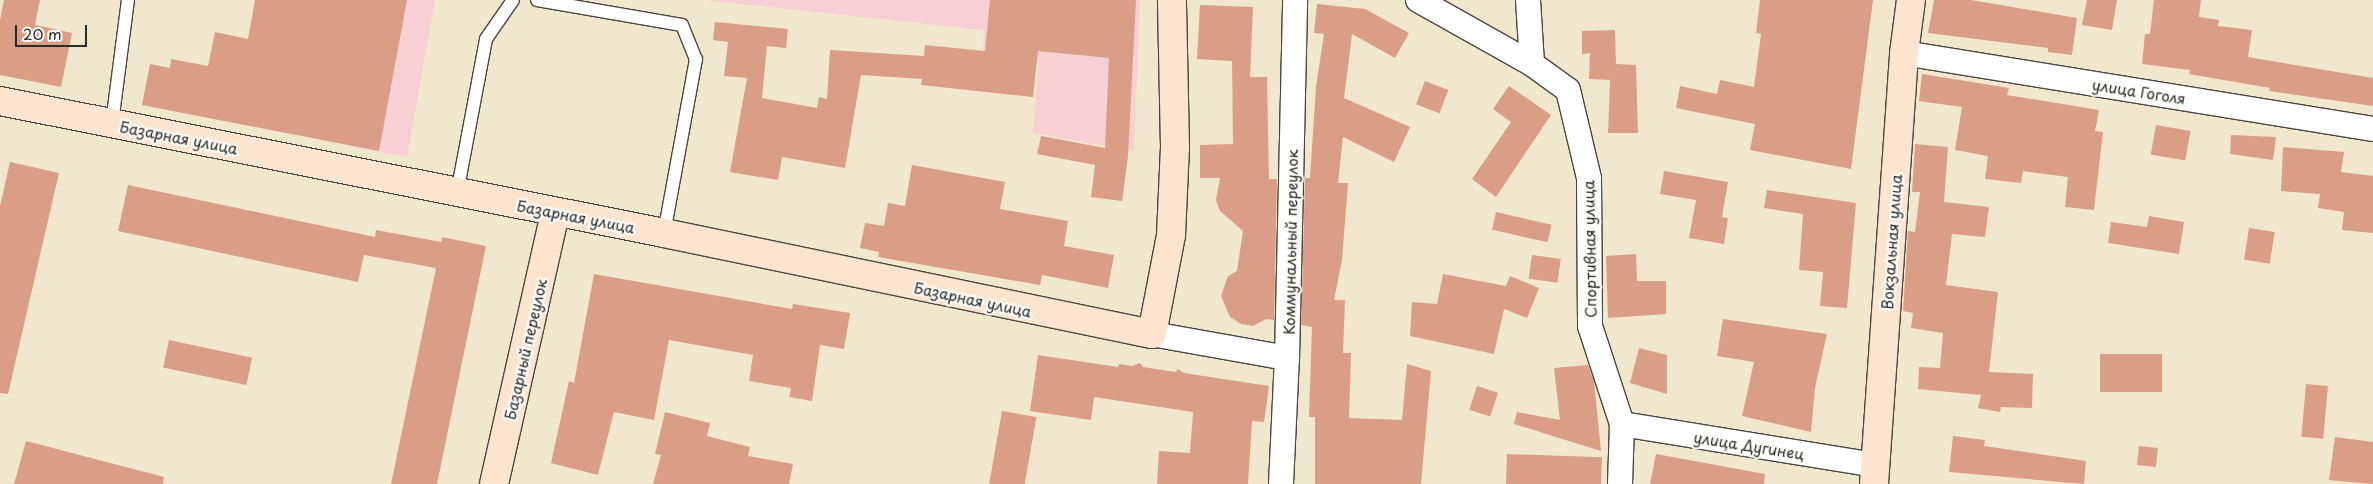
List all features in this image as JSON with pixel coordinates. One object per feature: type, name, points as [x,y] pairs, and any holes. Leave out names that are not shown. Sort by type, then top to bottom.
[{"type":"main road","points":[[1152,334],[1171,235],[1175,147],[1172,0]]},
{"type":"main road","name":"Вокзальная улица","points":[[1875,474],[1904,53],[1911,0]]},
{"type":"main road","name":"Базарная улица","points":[[0,101],[555,213],[664,233],[1152,334]]},
{"type":"main road","name":"Базарный переулок","points":[[494,484],[555,213]]},
{"type":"street","name":"Коммунальный переулок","points":[[1281,484],[1288,358],[1295,0]]},
{"type":"street","name":"Спортивная улица","points":[[1418,0],[1532,64],[1568,90],[1589,178],[1590,326],[1622,424],[1620,484]]},
{"type":"street","points":[[1528,0],[1532,64]]},
{"type":"street","name":"улица Гоголя","points":[[1904,53],[2373,130]]},
{"type":"street","name":"Базарная улица","points":[[1152,334],[1288,358]]},
{"type":"street","name":"улица Дугинец","points":[[1622,424],[1875,474]]},
{"type":"lane","points":[[112,123],[128,0]]},
{"type":"lane","points":[[457,193],[486,38],[513,0]]},
{"type":"lane","points":[[537,0],[682,25],[696,59],[664,233]]},
{"type":"shaded area","points":[[332,0],[435,0],[407,157],[348,146],[365,66]]},
{"type":"shaded area","points":[[705,0],[1140,0],[1134,151],[1033,133],[1039,63],[983,59],[984,30]]},
{"type":"building","points":[[4,0],[40,0],[35,25],[72,33],[61,87],[0,75],[0,20]]},
{"type":"building","points":[[255,0],[407,0],[379,151],[142,105],[150,64],[170,68],[171,59],[208,66],[215,32],[248,39]]},
{"type":"building","points":[[990,0],[1136,0],[1128,156],[1122,201],[1091,197],[1095,165],[1037,154],[1041,136],[1105,148],[1109,58],[1038,51],[1033,97],[921,85],[922,79],[861,75],[845,168],[782,157],[778,180],[730,172],[747,78],[724,76],[728,42],[713,40],[715,22],[788,29],[786,48],[767,46],[762,98],[817,108],[819,97],[827,99],[830,50],[924,56],[925,45],[985,51]]},
{"type":"building","points":[[1760,0],[1873,0],[1851,169],[1750,150],[1755,124],[1676,108],[1680,86],[1717,94],[1720,80],[1754,87],[1761,34],[1756,33]]},
{"type":"building","points":[[1934,0],[1971,0],[2077,18],[2072,55],[2048,52],[2048,48],[1928,33]]},
{"type":"building","points":[[2087,0],[2117,0],[2112,30],[2082,25]]},
{"type":"building","points":[[2154,0],[2201,0],[2199,17],[2219,20],[2218,26],[2252,30],[2248,57],[2373,78],[2373,106],[2269,91],[2270,88],[2189,74],[2190,70],[2142,64],[2145,34],[2150,34]]},
{"type":"building","points":[[1317,4],[1365,9],[1409,33],[1395,58],[1352,34],[1344,98],[1410,127],[1394,162],[1343,137],[1338,183],[1348,183],[1342,260],[1334,300],[1345,300],[1343,353],[1351,353],[1349,418],[1402,420],[1407,364],[1431,371],[1421,484],[1315,484],[1315,417],[1309,417],[1312,327],[1301,325],[1305,178],[1310,178],[1316,87],[1324,34],[1314,33]]},
{"type":"building","points":[[1200,5],[1253,7],[1250,77],[1267,77],[1269,179],[1277,179],[1274,320],[1266,319],[1253,326],[1241,324],[1230,317],[1221,296],[1228,276],[1237,271],[1243,231],[1220,211],[1216,200],[1220,178],[1200,178],[1200,145],[1233,144],[1232,61],[1197,59]]},
{"type":"building","points":[[1615,30],[1616,64],[1636,65],[1638,133],[1608,133],[1610,80],[1589,79],[1590,53],[1582,54],[1582,31]]},
{"type":"building","points":[[1922,74],[2009,88],[2007,95],[2099,110],[2095,131],[2103,132],[2094,210],[2065,207],[2068,177],[2023,171],[2021,183],[1985,179],[1988,156],[1955,150],[1962,107],[1919,101]]},
{"type":"building","points":[[1425,81],[1448,90],[1439,113],[1416,104]]},
{"type":"building","points":[[1509,86],[1551,115],[1496,197],[1472,179],[1511,122],[1493,109]]},
{"type":"building","points":[[2156,125],[2190,131],[2185,161],[2151,155]]},
{"type":"building","points":[[2231,135],[2276,137],[2273,160],[2230,154]]},
{"type":"building","points":[[1915,144],[1948,147],[1944,202],[1989,207],[1985,237],[1952,234],[1946,285],[1998,292],[1989,372],[2033,374],[2032,408],[2001,407],[2000,412],[1978,408],[1981,395],[1918,389],[1919,367],[1940,368],[1943,333],[1911,328],[1913,313],[1903,311],[1908,231],[1915,232],[1920,192],[1912,192]]},
{"type":"building","points":[[2283,147],[2344,152],[2341,172],[2373,176],[2373,233],[2342,230],[2344,212],[2318,208],[2320,194],[2281,191]]},
{"type":"building","points":[[10,162],[59,173],[8,394],[0,393],[0,206]]},
{"type":"building","points":[[912,165],[1005,182],[1000,209],[1068,221],[1064,246],[1114,255],[1108,288],[1042,275],[1040,285],[878,257],[879,252],[860,248],[865,223],[884,226],[888,203],[905,206]]},
{"type":"building","points":[[1664,171],[1728,182],[1722,217],[1728,218],[1724,244],[1689,238],[1696,200],[1660,194]]},
{"type":"building","points":[[128,185],[375,237],[376,230],[441,242],[442,237],[486,246],[437,484],[391,484],[436,268],[364,255],[358,282],[118,231]]},
{"type":"building","points":[[1767,190],[1856,203],[1847,308],[1820,306],[1823,272],[1799,270],[1803,214],[1764,208]]},
{"type":"building","points":[[1496,212],[1552,225],[1547,242],[1492,230]]},
{"type":"building","points":[[2149,216],[2184,222],[2179,254],[2108,243],[2111,222],[2147,227]]},
{"type":"building","points":[[2249,228],[2275,232],[2270,264],[2244,260]]},
{"type":"building","points":[[1636,254],[1637,281],[1666,281],[1666,314],[1608,318],[1606,256]]},
{"type":"building","points":[[1532,255],[1561,259],[1557,283],[1529,279]]},
{"type":"building","points":[[594,274],[792,309],[793,304],[850,313],[844,349],[820,345],[812,401],[789,397],[791,388],[749,381],[753,355],[669,340],[654,420],[614,412],[598,475],[551,463],[569,381],[574,383]]},
{"type":"building","points":[[1443,274],[1506,286],[1510,276],[1539,288],[1527,318],[1504,309],[1494,354],[1410,336],[1412,302],[1437,304]]},
{"type":"building","points":[[1723,319],[1827,334],[1815,388],[1811,432],[1742,416],[1754,362],[1717,356]]},
{"type":"building","points":[[169,340],[252,358],[246,385],[163,367]]},
{"type":"building","points":[[1639,348],[1667,355],[1667,394],[1630,383]]},
{"type":"building","points":[[2100,354],[2162,354],[2162,392],[2100,392]]},
{"type":"building","points":[[1038,355],[1118,367],[1119,364],[1132,366],[1140,363],[1143,367],[1175,372],[1178,369],[1184,373],[1269,386],[1264,422],[1252,421],[1248,484],[1157,484],[1159,451],[1190,453],[1193,412],[1094,397],[1091,420],[1030,411]]},
{"type":"building","points":[[1588,365],[1594,381],[1601,451],[1514,424],[1517,412],[1560,420],[1554,368]]},
{"type":"building","points":[[2306,384],[2328,386],[2323,439],[2301,437]]},
{"type":"building","points":[[1477,386],[1498,393],[1490,417],[1469,410]]},
{"type":"building","points":[[1002,411],[1036,417],[1025,484],[989,484]]},
{"type":"building","points":[[665,412],[710,423],[707,436],[750,447],[748,456],[793,464],[789,484],[653,484],[661,455],[655,454]]},
{"type":"building","points":[[1953,436],[1985,440],[1984,446],[2086,461],[2084,484],[1949,472]]},
{"type":"building","points":[[2335,437],[2373,442],[2373,484],[2329,480]]},
{"type":"building","points":[[26,441],[164,477],[163,484],[14,484]]},
{"type":"building","points":[[2139,446],[2158,448],[2156,467],[2137,465]]},
{"type":"building","points":[[1507,454],[1602,457],[1601,484],[1506,484]]},
{"type":"building","points":[[1656,454],[1765,474],[1764,484],[1650,484]]}]
